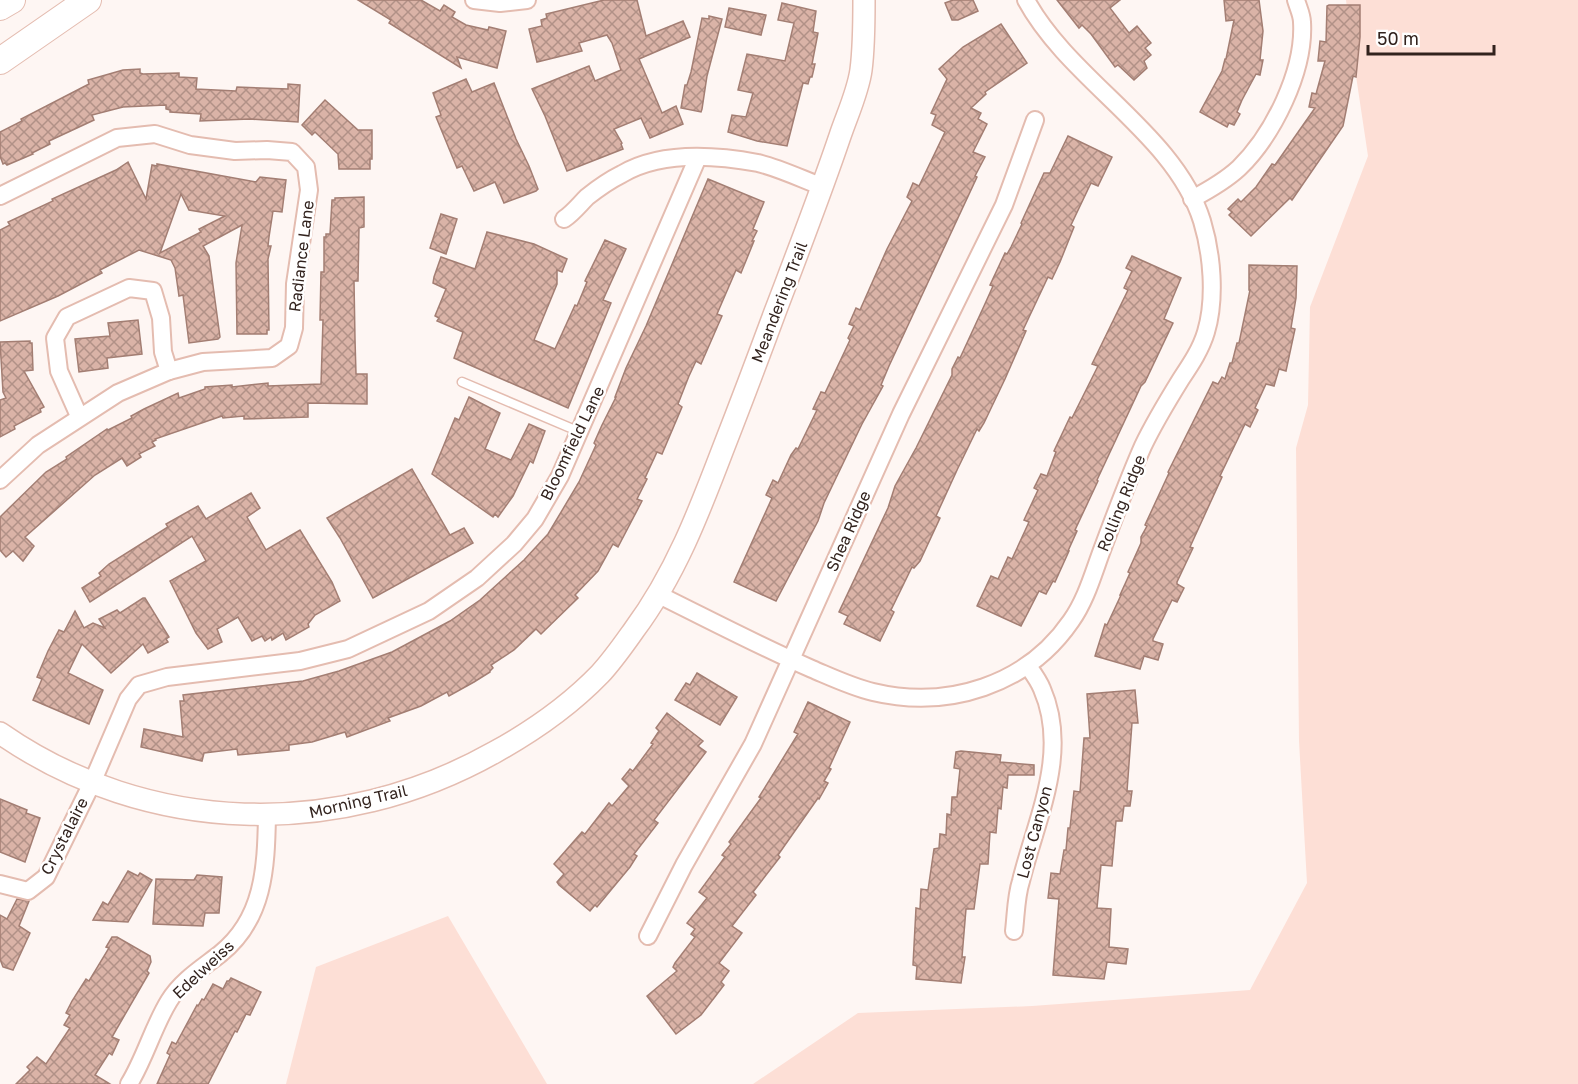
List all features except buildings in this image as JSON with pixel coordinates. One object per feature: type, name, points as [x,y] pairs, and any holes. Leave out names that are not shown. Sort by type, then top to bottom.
[{"type":"main road","points":[[0,7],[12,0]]},
{"type":"main road","points":[[0,61],[88,0]]},
{"type":"street","points":[[474,0],[500,3],[527,0]]},
{"type":"street","name":"Meandering Trail","points":[[657,594],[682,550],[704,499],[823,187],[861,72],[864,0]]},
{"type":"street","name":"Rolling Ridge","points":[[657,594],[790,660],[873,692],[911,696],[957,696],[995,684],[1028,666],[1056,640],[1073,618],[1086,592],[1144,444],[1196,356],[1206,332],[1212,301],[1209,254],[1202,220],[1179,175],[1160,149],[1065,54],[1026,0]]},
{"type":"street","points":[[1192,199],[1217,185],[1239,167],[1267,135],[1285,100],[1298,63],[1302,22],[1296,0]]},
{"type":"street","name":"Shea Ridge","points":[[648,936],[684,865],[753,744],[901,414],[1004,205],[1035,120]]},
{"type":"street","name":"Radiance Lane","points":[[0,196],[117,138],[155,134],[190,145],[235,151],[292,152],[306,167],[309,190],[295,284],[294,328],[290,346],[272,358],[203,362],[169,371],[117,393],[38,445],[0,480]]},
{"type":"street","points":[[564,219],[576,211],[588,197],[623,173],[649,163],[676,158],[727,159],[760,164],[823,187]]},
{"type":"street","name":"Bloomfield Lane","points":[[92,783],[128,699],[139,685],[167,677],[300,661],[348,649],[429,611],[477,578],[513,544],[535,519],[560,476],[698,158]]},
{"type":"street","points":[[79,416],[59,371],[55,338],[67,317],[129,288],[153,291],[160,318],[163,352],[169,371]]},
{"type":"street","name":"Morning Trail","points":[[0,734],[65,771],[92,783],[157,803],[220,813],[267,816],[341,808],[382,799],[426,785],[472,765],[524,736],[569,702],[601,673],[637,627],[657,594]]},
{"type":"street","name":"Lost Canyon","points":[[1014,930],[1020,883],[1047,795],[1051,765],[1052,726],[1042,690],[1028,666]]},
{"type":"street","name":"Crystalaire","points":[[0,884],[28,891],[46,877],[92,783]]},
{"type":"street","name":"Edelweiss","points":[[129,1084],[139,1068],[169,1000],[189,977],[222,952],[245,928],[258,899],[266,864],[267,816]]},
{"type":"lane","points":[[462,382],[580,432]]},
{"type":"shaded area","points":[[1346,0],[1578,0],[1578,1084],[753,1084],[858,1013],[1032,1006],[1250,990],[1307,883],[1299,741],[1296,448],[1308,405],[1310,307],[1368,156]]},
{"type":"shaded area","points":[[448,916],[547,1084],[286,1084],[316,967]]}]
